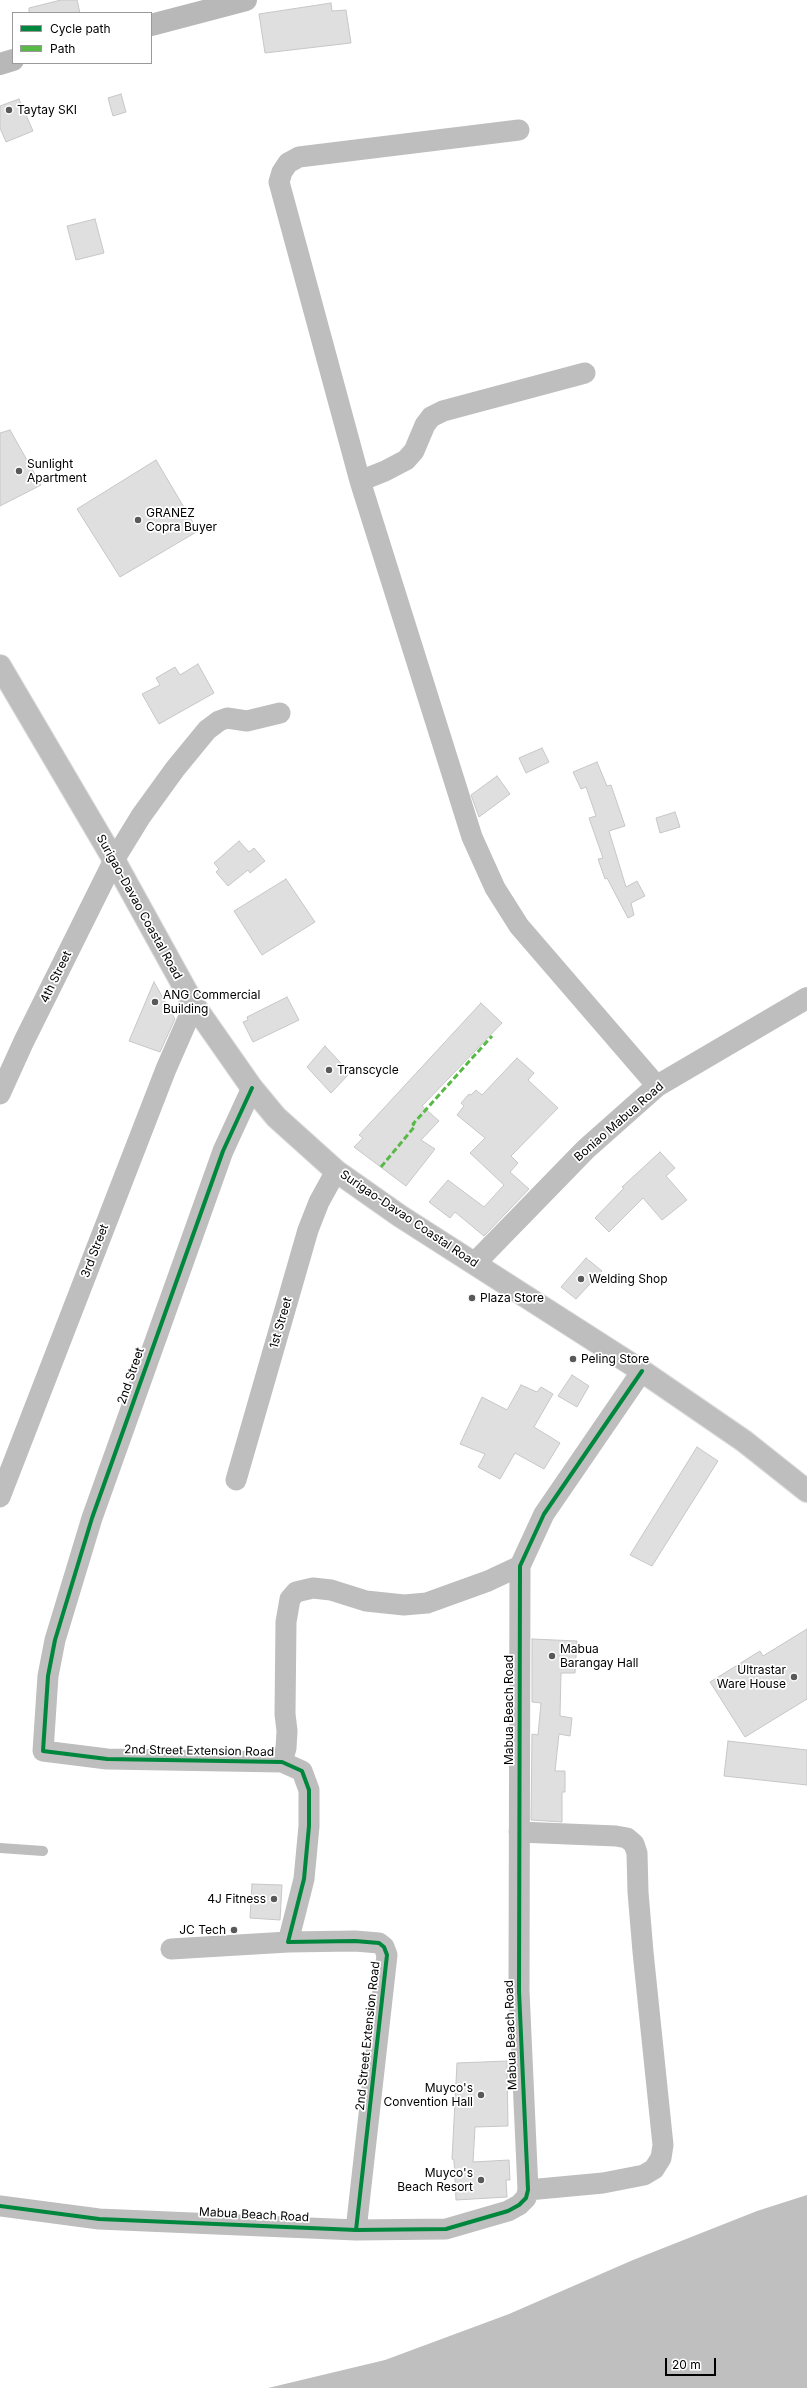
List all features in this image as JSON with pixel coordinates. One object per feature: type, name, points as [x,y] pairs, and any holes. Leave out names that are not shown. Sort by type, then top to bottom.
[{"type":"main road","points":[[152,24],[246,0]]},
{"type":"main road","points":[[0,64],[12,60]]},
{"type":"main road","name":"Surigao-Davao Coastal Road","points":[[0,666],[114,860],[194,1005],[252,1088],[276,1117],[336,1171],[400,1216],[642,1371],[744,1441],[807,1491]]},
{"type":"main road","name":"Boniao Mabua Road","points":[[475,1263],[586,1149],[657,1086],[807,998]]},
{"type":"street","points":[[519,130],[299,157],[288,163],[282,172],[280,182],[360,480],[472,837],[495,888],[519,926],[657,1086]]},
{"type":"street","points":[[360,480],[385,471],[406,460],[414,451],[428,421],[444,411],[584,372]]},
{"type":"street","name":"4th Street","points":[[0,1094],[24,1041],[114,860],[141,816],[207,730],[219,720],[227,718],[247,721],[280,713]]},
{"type":"street","name":"3rd Street","points":[[0,1497],[163,1076],[194,1005]]},
{"type":"street","name":"2nd Street","points":[[48,1676],[55,1640],[92,1518],[223,1150],[252,1088]]},
{"type":"street","name":"1st Street","points":[[236,1480],[308,1230],[319,1202],[336,1171]]},
{"type":"street","name":"Mabua Beach Road","points":[[0,2206],[99,2219],[356,2230],[446,2229],[508,2211],[522,2202],[528,2190],[519,1991],[520,1566],[544,1514],[642,1371]]},
{"type":"street","points":[[282,1762],[286,1736],[284,1714],[286,1622],[290,1599],[296,1592],[313,1588],[331,1590],[366,1601],[404,1605],[427,1603],[488,1581],[520,1566]]},
{"type":"street","name":"2nd Street Extension Road","points":[[48,1676],[43,1750],[107,1759],[282,1762],[302,1770],[309,1790],[304,1879],[288,1942],[355,1941],[379,1943],[386,1951],[356,2230]]},
{"type":"street","points":[[519,1832],[616,1836],[627,1838],[634,1844],[638,1853],[638,1892],[642,1952],[663,2145],[661,2158],[654,2169],[644,2175],[602,2183],[528,2190]]},
{"type":"street","points":[[171,1949],[288,1942]]},
{"type":"lane","points":[[0,1848],[43,1851]]},
{"type":"shaded area","points":[[807,2195],[807,2388],[268,2388],[385,2360],[509,2314],[633,2260],[757,2211]]},
{"type":"building","points":[[61,0],[77,0],[80,12],[29,12],[29,8]]},
{"type":"building","points":[[331,3],[332,11],[346,10],[351,43],[265,53],[259,14]]},
{"type":"building","points":[[121,94],[126,112],[113,116],[108,98]]},
{"type":"building","points":[[19,99],[33,131],[6,142],[0,128],[0,106]]},
{"type":"building","points":[[95,219],[104,253],[76,260],[67,226]]},
{"type":"building","name":"Sunlight Apartment","points":[[10,430],[41,485],[0,506],[0,433]]},
{"type":"building","name":"GRANEZ Copra Buyer","points":[[156,460],[198,531],[120,577],[77,509]]},
{"type":"building","points":[[198,664],[214,693],[159,724],[142,694],[160,685],[156,678],[175,667],[180,675]]},
{"type":"building","points":[[542,748],[549,762],[526,773],[519,758]]},
{"type":"building","points":[[597,762],[607,786],[611,785],[625,826],[609,831],[626,887],[637,881],[645,896],[631,903],[634,915],[628,918],[607,878],[605,879],[598,859],[603,858],[589,818],[596,816],[586,787],[581,789],[573,772]]},
{"type":"building","points":[[497,776],[510,794],[479,817],[471,795]]},
{"type":"building","points":[[675,812],[680,827],[660,833],[656,818]]},
{"type":"building","points":[[239,841],[249,852],[254,848],[265,861],[250,873],[248,870],[228,886],[216,872],[219,869],[214,863]]},
{"type":"building","points":[[286,879],[315,922],[262,955],[234,911]]},
{"type":"building","name":"ANG Commercial Building","points":[[154,982],[175,1019],[160,1052],[129,1041]]},
{"type":"building","points":[[287,997],[299,1020],[253,1042],[243,1022],[248,1020],[247,1017]]},
{"type":"building","points":[[481,1003],[502,1023],[422,1106],[439,1121],[421,1140],[435,1149],[406,1186],[354,1147],[363,1138],[359,1135]]},
{"type":"building","name":"Transcycle","points":[[325,1046],[350,1073],[331,1093],[307,1067]]},
{"type":"building","points":[[517,1058],[534,1073],[528,1080],[558,1108],[511,1156],[518,1163],[510,1172],[529,1189],[484,1236],[455,1212],[450,1218],[429,1202],[448,1180],[484,1207],[504,1185],[470,1153],[485,1138],[457,1115],[464,1106],[461,1103],[469,1094],[471,1095],[476,1090],[482,1095]]},
{"type":"building","points":[[660,1152],[675,1168],[666,1176],[687,1200],[662,1220],[643,1198],[609,1232],[595,1218],[624,1188],[622,1187]]},
{"type":"building","name":"Welding Shop","points":[[586,1258],[602,1271],[576,1299],[561,1287]]},
{"type":"building","points":[[572,1375],[589,1386],[577,1407],[558,1396]]},
{"type":"building","points":[[521,1385],[537,1392],[541,1387],[553,1394],[534,1427],[560,1443],[544,1469],[515,1453],[500,1479],[478,1467],[485,1454],[460,1444],[482,1397],[507,1410]]},
{"type":"building","points":[[697,1447],[718,1461],[652,1566],[630,1555]]},
{"type":"building","points":[[807,1629],[807,1699],[745,1737],[710,1682],[760,1651],[763,1656]]},
{"type":"building","points":[[532,1639],[577,1641],[575,1673],[561,1673],[560,1716],[572,1718],[570,1736],[559,1734],[555,1771],[565,1771],[565,1792],[562,1792],[562,1822],[531,1820],[532,1734],[538,1735],[541,1703],[532,1702]]},
{"type":"building","points":[[728,1741],[807,1750],[807,1785],[724,1776]]},
{"type":"building","points":[[252,1884],[282,1885],[280,1920],[250,1918]]},
{"type":"building","name":"Muyco's Convention Hall","points":[[507,2061],[508,2126],[475,2127],[473,2162],[509,2160],[510,2180],[506,2180],[507,2197],[456,2200],[454,2160],[452,2159],[457,2063]]},
{"type":"marked path","points":[[381,1167],[415,1126],[413,1124],[492,1036]]},
{"type":"cycle path","points":[[252,1088],[223,1151],[92,1518],[55,1640],[48,1676],[43,1751],[107,1759],[282,1762],[302,1771],[309,1790],[309,1826],[304,1879],[288,1942],[355,1941],[379,1943],[384,1947],[387,1955],[356,2230]]},
{"type":"cycle path","points":[[0,2206],[99,2219],[356,2230],[446,2229],[508,2211],[519,2205],[526,2198],[528,2190],[519,1991],[520,1566],[544,1514],[642,1371]]},
{"type":"place","name":"Taytay SKI","points":[[9,110]]},
{"type":"place","name":"Sunlight Apartment","points":[[19,471]]},
{"type":"place","name":"GRANEZ Copra Buyer","points":[[138,520]]},
{"type":"place","name":"ANG Commercial Building","points":[[155,1002]]},
{"type":"place","name":"Transcycle","points":[[329,1070]]},
{"type":"place","name":"Welding Shop","points":[[581,1279]]},
{"type":"place","name":"Plaza Store","points":[[472,1298]]},
{"type":"place","name":"Peling Store","points":[[573,1359]]},
{"type":"place","name":"Mabua Barangay Hall","points":[[552,1656]]},
{"type":"place","name":"Ultrastar Ware House","points":[[794,1677]]},
{"type":"place","name":"4J Fitness","points":[[274,1899]]},
{"type":"place","name":"JC Tech","points":[[234,1930]]},
{"type":"place","name":"Muyco's Convention Hall","points":[[481,2095]]},
{"type":"place","name":"Muyco's Beach Resort","points":[[481,2180]]}]
